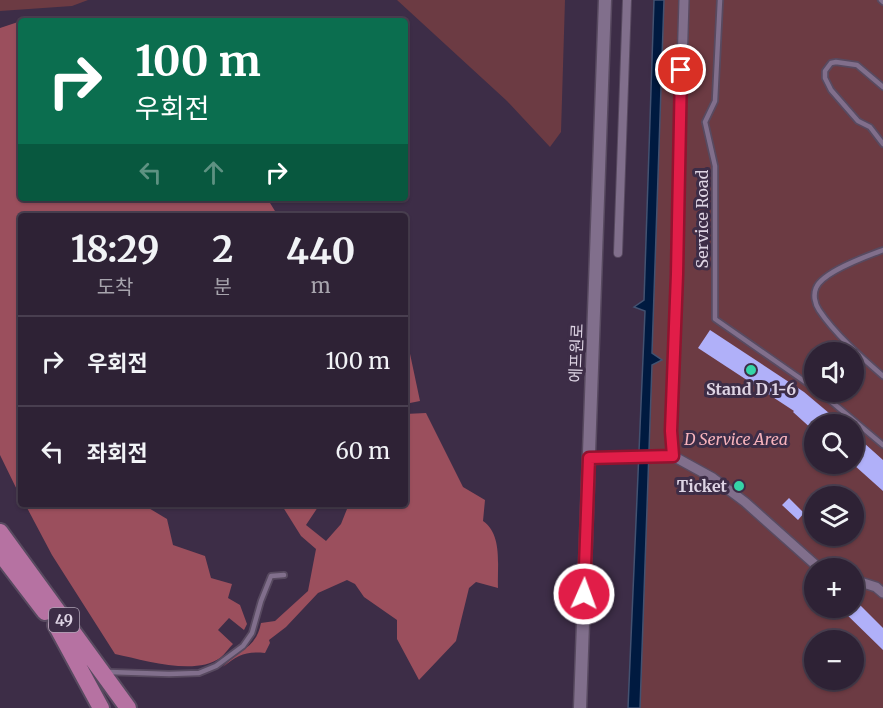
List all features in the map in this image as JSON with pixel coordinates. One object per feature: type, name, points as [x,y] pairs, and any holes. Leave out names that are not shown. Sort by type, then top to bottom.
[{"type":"highway","name":"49","points":[[0,532],[128,708]]},
{"type":"highway","name":"49","points":[[0,553],[116,708]]},
{"type":"highway","points":[[56,625],[101,708]]},
{"type":"street","name":"에프원로","points":[[580,708],[605,0]]},
{"type":"street","points":[[618,253],[627,0]]},
{"type":"street","points":[[673,456],[671,431],[684,0]]},
{"type":"street","points":[[589,458],[673,456],[713,478],[745,502],[808,558]]},
{"type":"street","points":[[864,583],[876,587],[883,593]]},
{"type":"lane","name":"Service Road","points":[[720,0],[715,101],[705,122],[715,166],[714,319],[804,381]]},
{"type":"lane","points":[[883,87],[857,65],[836,62],[831,63],[825,71],[825,78],[831,90],[858,121],[870,127],[883,144]]},
{"type":"lane","points":[[883,250],[865,256],[827,276],[820,281],[814,295],[819,310],[850,345],[883,376]]},
{"type":"lane","points":[[832,402],[883,445]]},
{"type":"lane","points":[[102,672],[199,673],[216,666],[243,646],[252,633],[271,576],[284,575]]},
{"type":"green space","points":[[0,0],[88,0],[72,6],[0,11]]},
{"type":"green space","points":[[397,0],[565,0],[561,132],[550,147],[507,101]]},
{"type":"green space","name":"D Service Area","points":[[659,0],[883,0],[883,708],[635,708]]},
{"type":"shaded area","points":[[270,16],[271,18],[194,18]]},
{"type":"shaded area","points":[[18,22],[18,201],[269,201],[276,213],[18,213],[18,492],[0,455],[0,28]]},
{"type":"shaded area","points":[[408,315],[409,349],[420,401],[408,403]]},
{"type":"shaded area","points":[[426,413],[463,487],[485,500],[483,521],[494,534],[498,552],[498,588],[476,582],[469,588],[456,641],[419,680],[397,639],[397,620],[364,597],[355,584],[347,580],[318,593],[286,627],[269,640],[270,643],[265,653],[242,655],[223,667],[251,644],[259,632],[261,623],[275,621],[308,591],[316,549],[301,536],[283,507],[318,507],[306,525],[326,541],[341,524],[348,507],[408,507],[408,414]]},
{"type":"shaded area","points":[[27,507],[147,507],[167,519],[173,545],[205,556],[211,578],[232,584],[228,598],[240,605],[247,624],[244,630],[229,618],[218,630],[233,644],[220,658],[197,666],[154,663],[115,654],[52,555]]},
{"type":"water","points":[[654,0],[664,0],[652,353],[662,360],[652,365],[640,708],[628,708],[645,311],[634,307],[644,300]]},
{"type":"building","name":"Stand D 1-6","points":[[710,330],[804,392],[804,402],[816,402],[830,414],[804,414],[804,422],[794,411],[698,348]]},
{"type":"building","points":[[864,443],[883,460],[883,491],[864,474]]},
{"type":"building","points":[[789,498],[804,513],[798,520],[782,505]]},
{"type":"building","points":[[864,609],[883,628],[883,650],[864,630],[850,618],[864,618]]},
{"type":"place","name":"Stand D 1-6","points":[[751,370]]},
{"type":"place","name":"Ticket","points":[[739,486]]},
{"type":"route","points":[[584,594],[589,458],[673,456],[671,431],[681,70]]}]
